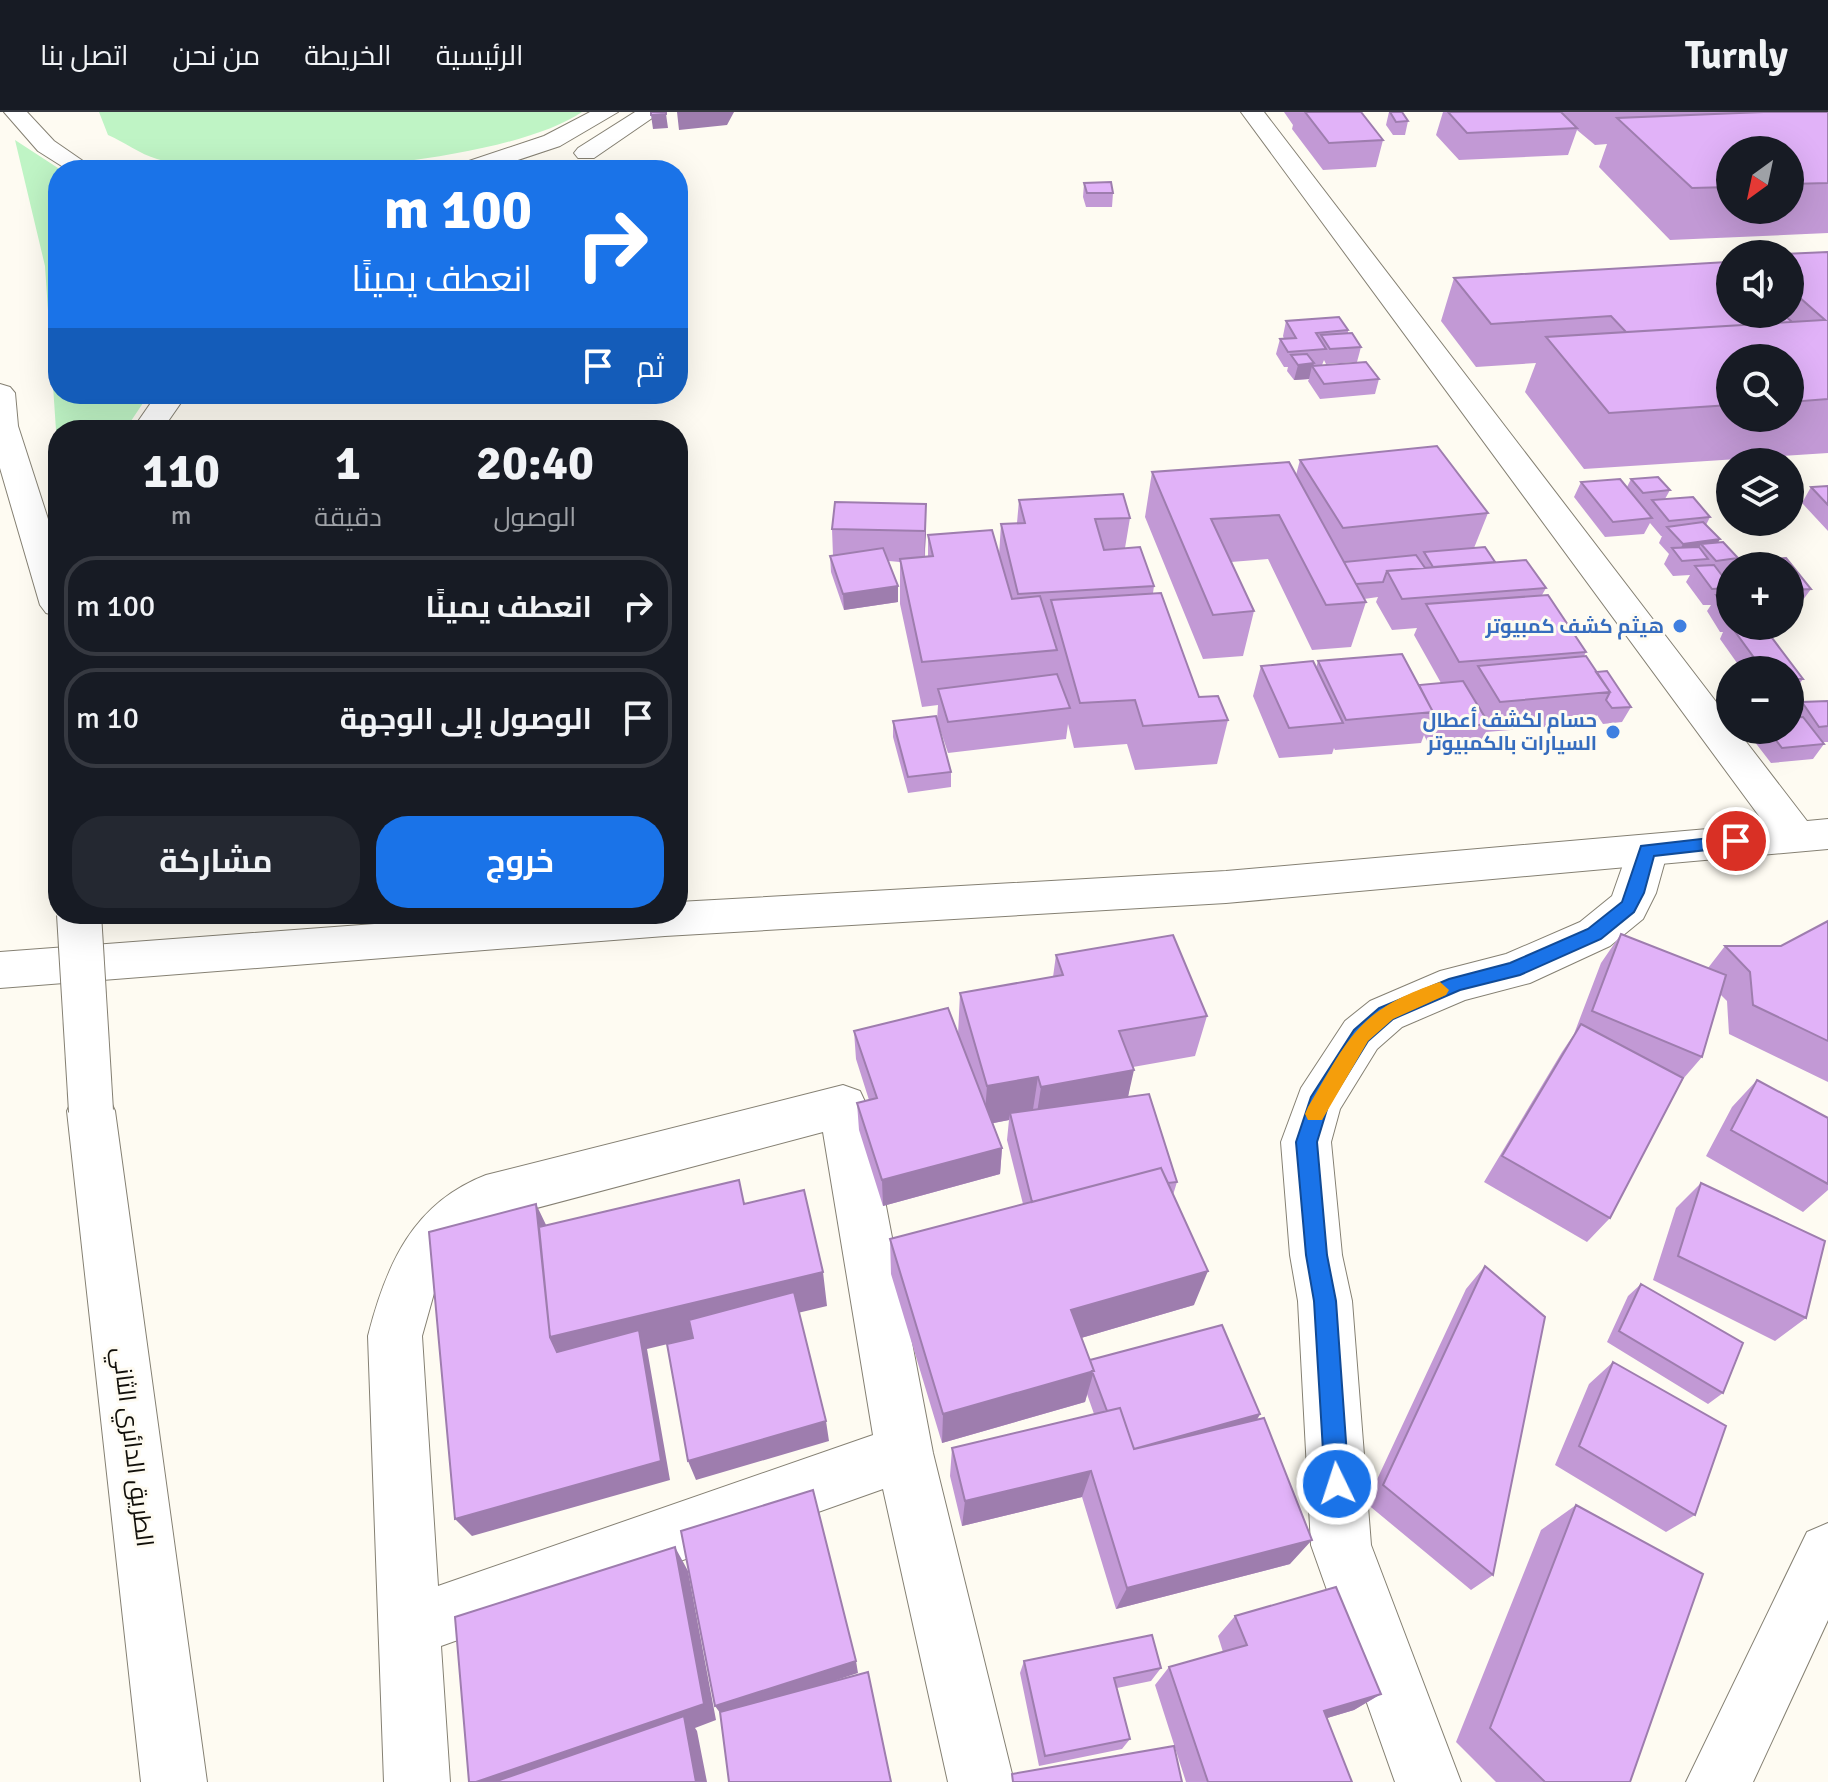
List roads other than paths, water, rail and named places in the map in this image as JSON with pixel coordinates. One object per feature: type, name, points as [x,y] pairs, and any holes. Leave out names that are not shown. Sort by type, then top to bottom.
[{"type":"main road","points":[[15,112],[46,146],[68,160]]},
{"type":"main road","points":[[495,160],[552,141],[607,112]]},
{"type":"main road","points":[[574,160],[650,112]]},
{"type":"main road","points":[[1252,112],[1812,835]]},
{"type":"main road","points":[[0,393],[3,426],[48,572]]},
{"type":"main road","points":[[688,918],[1226,887],[1812,835]]},
{"type":"main road","points":[[1428,1782],[1341,1545],[1325,1301],[1316,1255],[1306,1142],[1318,1103],[1361,1035],[1386,1014],[1428,994],[1514,970],[1595,934],[1628,907],[1647,850]]},
{"type":"main road","name":"الطريق الدائري الثاني","points":[[80,924],[91,1111],[174,1782]]},
{"type":"main road","points":[[0,970],[600,924]]},
{"type":"main road","points":[[417,1782],[395,1336],[410,1281],[437,1231],[486,1198],[843,1106],[904,1453],[981,1782]]},
{"type":"main road","points":[[407,1627],[904,1453]]},
{"type":"main road","points":[[1719,1782],[1828,1553]]},
{"type":"place","name":"هيثم كشف كمبيوتر","points":[[1680,626]]},
{"type":"place","name":"حسام لكشف أعطال السيارات بالكمبيوتر","points":[[1613,732]]}]
